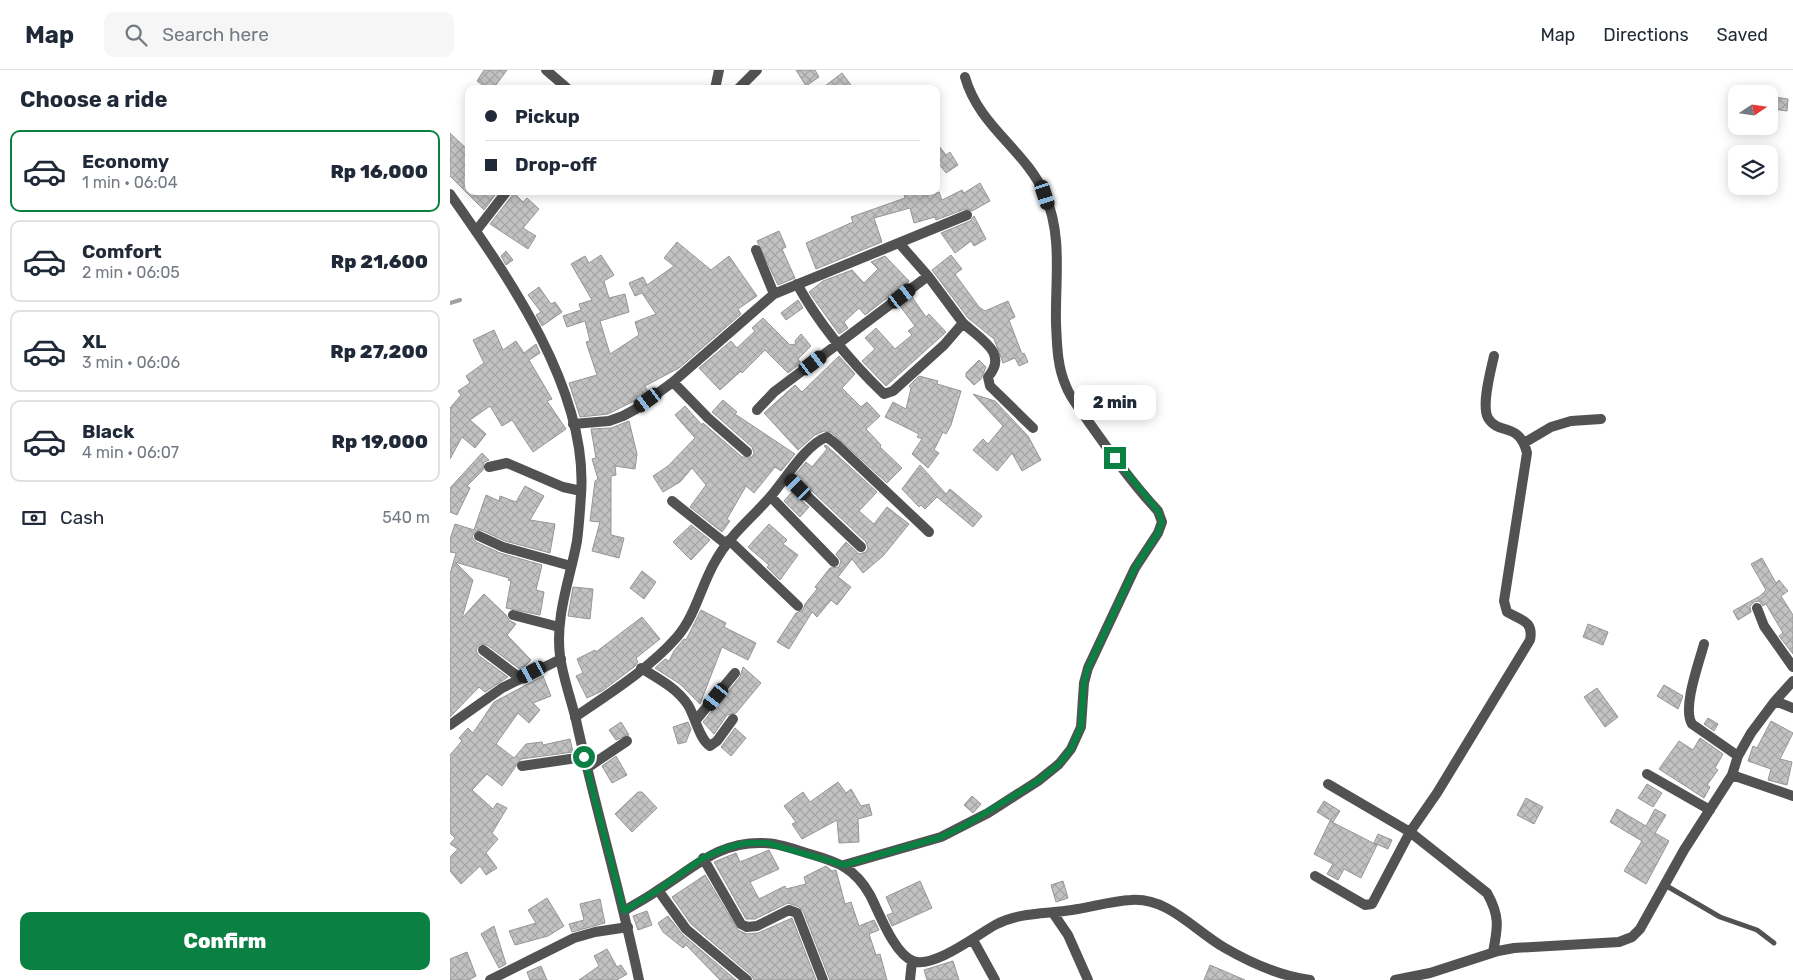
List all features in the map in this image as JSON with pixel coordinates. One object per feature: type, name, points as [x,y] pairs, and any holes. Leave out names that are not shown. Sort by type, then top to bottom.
[{"type":"street","points":[[546,70],[563,85]]},
{"type":"street","points":[[716,85],[719,70]]},
{"type":"street","points":[[742,85],[757,70]]},
{"type":"street","points":[[624,911],[658,890],[703,858],[726,848],[746,843],[767,843],[844,865],[941,837],[1016,796],[1059,764],[1071,749],[1081,727],[1084,682],[1088,668],[1135,568],[1158,533],[1162,522],[1158,511],[1107,448],[1066,388],[1060,371],[1058,350],[1056,226],[1045,195],[1032,171],[993,128],[971,97],[965,78]]},
{"type":"street","points":[[450,194],[476,231],[548,350],[573,424],[581,492],[577,540],[559,627],[561,659],[584,757],[620,888],[639,980]]},
{"type":"street","points":[[476,231],[504,195]]},
{"type":"street","points":[[573,424],[598,423],[623,416],[673,382],[774,294],[967,216]]},
{"type":"street","points":[[899,243],[928,276],[963,323],[991,348],[997,358],[996,364],[988,377],[990,386],[1033,428]]},
{"type":"street","points":[[756,250],[774,294]]},
{"type":"street","points":[[757,410],[774,392],[928,276]]},
{"type":"street","points":[[797,284],[809,306],[839,344],[865,374],[887,395],[944,345],[963,323]]},
{"type":"street","points":[[1315,876],[1365,905],[1372,904],[1410,832],[1442,784],[1530,640],[1531,628],[1528,623],[1508,612],[1504,601],[1527,462],[1524,443],[1514,431],[1495,425],[1488,417],[1486,407],[1494,356]]},
{"type":"street","points":[[673,382],[708,418],[747,452]]},
{"type":"street","points":[[1524,443],[1551,427],[1571,421],[1602,419]]},
{"type":"street","points":[[575,717],[619,687],[676,638],[686,624],[707,576],[727,542],[771,496],[802,457],[822,438],[827,437],[929,532]]},
{"type":"street","points":[[489,467],[507,463],[563,487],[581,492]]},
{"type":"street","points":[[787,477],[861,547]]},
{"type":"street","points":[[771,496],[834,562]]},
{"type":"street","points":[[672,501],[727,542],[798,606]]},
{"type":"street","points":[[479,536],[503,547],[571,566]]},
{"type":"street","points":[[1756,608],[1764,626],[1793,667]]},
{"type":"street","points":[[514,615],[559,627]]},
{"type":"street","points":[[1704,644],[1688,708],[1689,720],[1738,756]]},
{"type":"street","points":[[483,650],[520,678]]},
{"type":"street","points":[[450,725],[502,688],[561,659]]},
{"type":"street","points":[[641,668],[677,693],[687,703],[707,744],[710,746],[717,742],[733,720]]},
{"type":"street","points":[[696,720],[735,673]]},
{"type":"street","points":[[1395,980],[1430,973],[1493,952],[1514,948],[1620,942],[1632,937],[1640,929],[1732,775],[1738,756],[1751,733],[1793,681]]},
{"type":"street","points":[[1775,701],[1793,708]]},
{"type":"street","points":[[587,768],[627,742]]},
{"type":"street","points":[[522,766],[584,757]]},
{"type":"street","points":[[1647,774],[1710,810]]},
{"type":"street","points":[[1732,775],[1793,796]]},
{"type":"street","points":[[1328,784],[1410,832],[1487,893],[1498,917],[1493,952]]},
{"type":"street","points":[[703,858],[741,924],[753,926],[789,910],[797,913],[823,980]]},
{"type":"street","points":[[844,865],[869,893],[892,938],[901,951],[912,961],[923,962],[938,957],[1011,918],[1128,900],[1146,901],[1174,913],[1224,948],[1265,968],[1294,978],[1310,980]]},
{"type":"street","points":[[658,890],[686,929],[747,980]]},
{"type":"street","points":[[1053,913],[1068,935],[1088,980]]},
{"type":"street","points":[[490,980],[574,938],[594,932],[628,927]]},
{"type":"street","points":[[972,940],[995,980]]},
{"type":"street","points":[[910,980],[912,961]]},
{"type":"lane","points":[[1665,885],[1720,917],[1757,930],[1774,943]]},
{"type":"building","points":[[484,70],[507,70],[496,85],[482,85],[477,81]]},
{"type":"building","points":[[796,70],[815,70],[819,77],[805,85]]},
{"type":"building","points":[[842,73],[851,85],[826,85]]},
{"type":"building","points":[[1778,98],[1788,99],[1787,111],[1778,110]]},
{"type":"building","points":[[450,133],[465,147],[465,191],[450,176]]},
{"type":"building","points":[[940,147],[946,155],[950,152],[958,165],[946,173],[940,165]]},
{"type":"building","points":[[980,183],[990,201],[972,211],[965,209],[936,220],[935,217],[914,223],[910,208],[874,218],[882,242],[816,269],[806,243],[853,222],[851,217],[905,198],[904,195],[940,195],[942,200],[962,190],[964,193]]},
{"type":"building","points":[[469,195],[495,195],[484,210]]},
{"type":"building","points":[[512,195],[516,195],[523,202],[527,198],[539,209],[523,228],[536,236],[528,249],[490,224]]},
{"type":"building","points":[[974,216],[986,239],[974,246],[971,241],[955,253],[941,233],[970,221]]},
{"type":"building","points":[[779,231],[786,247],[782,249],[795,278],[778,285],[757,241]]},
{"type":"building","points":[[677,242],[711,270],[729,256],[757,296],[738,309],[741,314],[679,368],[645,386],[648,392],[640,398],[608,414],[580,417],[569,383],[597,375],[586,342],[590,341],[585,321],[567,327],[563,316],[581,310],[579,304],[592,300],[571,264],[585,256],[589,263],[601,255],[614,275],[604,281],[609,298],[625,294],[629,312],[600,321],[610,354],[639,335],[635,322],[656,314],[642,293],[635,296],[629,283],[643,277],[647,285],[674,266],[664,258]]},
{"type":"building","points":[[506,251],[513,260],[506,265],[501,256]]},
{"type":"building","points":[[951,255],[962,269],[955,274],[979,307],[985,311],[1008,301],[1015,317],[1009,320],[1022,354],[1024,353],[1028,362],[1019,366],[1015,358],[1003,363],[994,339],[968,318],[932,270]]},
{"type":"building","points":[[885,256],[909,281],[865,315],[859,308],[844,322],[848,328],[839,334],[809,292],[823,281],[852,270],[864,283],[878,269],[871,262]]},
{"type":"building","points":[[539,287],[551,304],[555,302],[562,312],[542,326],[536,315],[541,312],[528,295]]},
{"type":"building","points":[[912,297],[926,317],[929,314],[946,332],[886,386],[862,361],[875,349],[865,338],[876,328],[895,349],[912,335],[908,331],[915,326],[900,306]]},
{"type":"building","points":[[798,300],[803,308],[786,320],[781,313]]},
{"type":"building","points":[[763,318],[790,345],[796,344],[795,341],[801,334],[811,346],[798,359],[801,363],[788,373],[765,350],[742,373],[741,371],[720,390],[699,368],[731,341],[737,348],[755,331],[752,328]]},
{"type":"building","points":[[494,330],[503,350],[516,341],[524,353],[536,344],[540,353],[529,360],[552,399],[547,401],[566,429],[533,452],[512,420],[502,426],[490,406],[470,420],[486,434],[475,448],[462,437],[450,459],[450,408],[461,395],[458,391],[470,383],[466,376],[484,363],[473,340]]},
{"type":"building","points":[[839,356],[855,374],[842,388],[861,407],[867,402],[880,416],[866,429],[881,445],[880,447],[902,468],[887,483],[831,432],[824,431],[815,435],[798,450],[764,413],[795,385],[802,392]]},
{"type":"building","points":[[979,360],[986,367],[981,379],[974,385],[966,377],[966,373]]},
{"type":"building","points":[[919,376],[938,381],[937,384],[961,391],[951,425],[946,434],[943,432],[934,450],[939,453],[928,468],[912,454],[922,439],[917,437],[919,434],[885,417],[893,402],[906,409],[911,388],[909,386]]},
{"type":"building","points":[[973,394],[995,401],[1028,436],[1041,460],[1022,471],[1012,453],[997,471],[973,450],[983,439],[988,444],[1003,426]]},
{"type":"building","points":[[723,400],[737,412],[735,414],[795,454],[781,471],[775,467],[754,493],[746,486],[727,519],[730,521],[722,532],[690,507],[706,485],[692,468],[680,482],[663,492],[653,476],[668,466],[695,438],[675,415],[685,406],[702,425],[703,423],[742,457],[752,457],[754,453],[752,447],[712,412]]},
{"type":"building","points":[[629,421],[637,454],[635,469],[615,466],[616,475],[611,476],[611,535],[624,538],[619,558],[592,551],[600,522],[590,521],[595,481],[598,479],[592,459],[596,458],[591,429],[611,428]]},
{"type":"building","points":[[826,445],[877,492],[859,511],[874,524],[887,507],[909,524],[883,556],[863,573],[852,559],[838,577],[851,587],[837,605],[831,600],[817,617],[812,612],[789,649],[777,642],[796,613],[803,610],[805,604],[817,589],[815,587],[830,568],[839,567],[841,561],[836,554],[846,542],[859,554],[866,552],[868,548],[866,542],[795,475],[806,462],[812,467],[827,449],[824,446]]},
{"type":"building","points":[[482,453],[489,460],[484,462],[483,470],[467,486],[470,488],[457,515],[450,512],[450,488]]},
{"type":"building","points":[[920,465],[946,494],[950,489],[982,516],[973,527],[937,497],[925,509],[921,505],[919,507],[902,489]]},
{"type":"building","points":[[525,486],[544,496],[530,520],[555,524],[550,553],[505,541],[481,530],[475,531],[472,537],[476,542],[500,553],[542,565],[536,590],[544,592],[540,615],[506,608],[511,581],[508,580],[509,578],[455,562],[473,580],[462,618],[484,594],[509,620],[516,624],[507,635],[531,660],[521,670],[487,645],[480,644],[476,650],[478,655],[508,677],[485,692],[479,687],[450,717],[450,574],[456,553],[450,552],[450,539],[455,524],[474,530],[486,495],[499,501],[500,496],[516,502]]},
{"type":"building","points":[[792,492],[809,507],[800,517],[784,501]]},
{"type":"building","points":[[769,524],[787,540],[783,544],[798,555],[780,580],[767,567],[769,565],[748,547]]},
{"type":"building","points":[[691,525],[710,540],[691,560],[673,542]]},
{"type":"building","points":[[1762,558],[1776,583],[1779,580],[1788,591],[1781,596],[1793,615],[1793,654],[1779,636],[1783,633],[1766,604],[1763,606],[1759,601],[1754,602],[1750,606],[1751,612],[1738,620],[1733,611],[1760,596],[1766,590],[1751,564]]},
{"type":"building","points":[[642,571],[656,582],[644,599],[630,588]]},
{"type":"building","points":[[573,587],[593,589],[590,619],[568,616]]},
{"type":"building","points":[[701,610],[726,623],[724,627],[756,643],[748,660],[722,647],[700,704],[680,684],[655,668],[665,659],[669,661],[674,651],[684,639],[686,640]]},
{"type":"building","points":[[642,617],[660,639],[636,658],[638,662],[634,667],[602,691],[587,698],[576,676],[583,673],[577,659],[595,650],[596,652]]},
{"type":"building","points":[[1588,624],[1608,632],[1603,645],[1583,637]]},
{"type":"building","points":[[743,667],[761,683],[736,713],[727,715],[714,734],[703,722],[740,677]]},
{"type":"building","points":[[543,676],[551,696],[533,703],[540,710],[529,723],[518,713],[496,744],[514,758],[526,744],[542,742],[543,745],[570,739],[573,752],[521,759],[502,786],[487,774],[472,790],[493,809],[497,803],[507,808],[492,833],[498,839],[486,853],[497,868],[486,875],[480,866],[461,884],[450,871],[450,857],[458,849],[450,844],[455,838],[450,833],[450,755],[462,741],[459,738],[468,728],[473,733],[494,702]]},
{"type":"building","points":[[1664,685],[1683,696],[1678,709],[1657,696]]},
{"type":"building","points":[[1597,688],[1618,717],[1605,727],[1584,697]]},
{"type":"building","points":[[1708,718],[1718,724],[1714,731],[1704,724]]},
{"type":"building","points":[[1771,721],[1793,733],[1780,759],[1792,762],[1787,785],[1768,780],[1771,769],[1748,761],[1753,746],[1757,748]]},
{"type":"building","points":[[621,722],[629,735],[616,740],[609,730]]},
{"type":"building","points":[[688,722],[691,729],[686,742],[678,744],[673,727]]},
{"type":"building","points":[[735,728],[746,738],[731,756],[721,747]]},
{"type":"building","points":[[1700,738],[1723,754],[1715,768],[1718,770],[1707,785],[1710,787],[1704,798],[1659,769],[1679,741],[1693,750]]},
{"type":"building","points":[[616,756],[627,775],[612,783],[602,766]]},
{"type":"building","points":[[838,782],[846,793],[851,789],[861,806],[869,804],[872,815],[858,819],[859,842],[839,843],[837,820],[802,839],[792,824],[796,822],[784,806],[803,792],[810,802]]},
{"type":"building","points":[[1647,784],[1662,793],[1653,807],[1638,798]]},
{"type":"building","points":[[638,792],[642,792],[657,808],[632,832],[615,814]]},
{"type":"building","points":[[972,796],[981,804],[973,813],[964,805]]},
{"type":"building","points":[[1526,798],[1543,807],[1534,824],[1517,815]]},
{"type":"building","points":[[1324,801],[1340,811],[1333,822],[1317,812]]},
{"type":"building","points":[[1617,809],[1646,826],[1655,809],[1666,815],[1655,833],[1669,841],[1646,884],[1624,871],[1642,841],[1610,822]]},
{"type":"building","points":[[1330,821],[1377,845],[1361,878],[1344,869],[1338,880],[1327,874],[1333,864],[1314,854]]},
{"type":"building","points":[[1378,834],[1392,840],[1388,849],[1374,843]]},
{"type":"building","points":[[769,850],[779,869],[750,882],[759,899],[785,886],[786,889],[806,884],[804,877],[826,866],[832,871],[836,870],[845,904],[851,902],[859,926],[874,920],[879,930],[869,934],[876,955],[880,954],[887,980],[830,980],[803,911],[799,907],[788,903],[755,919],[746,919],[714,862],[736,853],[740,862]]},
{"type":"building","points":[[705,875],[738,930],[747,934],[758,933],[792,918],[816,980],[754,980],[751,975],[691,924],[672,897]]},
{"type":"building","points":[[920,881],[932,908],[892,926],[887,915],[893,913],[886,897]]},
{"type":"building","points":[[1063,881],[1068,898],[1056,902],[1051,885]]},
{"type":"building","points":[[547,898],[564,926],[548,936],[515,945],[509,931],[536,923],[528,910]]},
{"type":"building","points":[[600,899],[605,923],[572,932],[569,924],[584,920],[580,904]]},
{"type":"building","points":[[647,911],[652,925],[638,930],[633,916]]},
{"type":"building","points":[[668,916],[682,934],[736,980],[720,980],[686,945],[683,948],[663,932],[658,923]]},
{"type":"building","points":[[494,926],[506,964],[499,968],[481,934]]},
{"type":"building","points":[[607,949],[617,967],[621,965],[627,974],[617,980],[579,980],[599,966],[594,956]]},
{"type":"building","points":[[467,952],[476,976],[469,980],[450,980],[450,959]]},
{"type":"building","points":[[953,961],[959,980],[927,980],[924,970]]},
{"type":"building","points":[[1210,965],[1245,980],[1204,980]]},
{"type":"building","points":[[541,966],[547,980],[530,980],[527,972]]},
{"type":"waterway","points":[[450,303],[460,300]]},
{"type":"route","points":[[584,757],[620,888],[624,911],[658,890],[703,858],[726,848],[746,843],[767,843],[844,865],[941,837],[964,826],[1016,796],[1059,764],[1071,749],[1081,727],[1084,682],[1088,668],[1135,568],[1158,533],[1162,522],[1158,511],[1115,458]]}]
